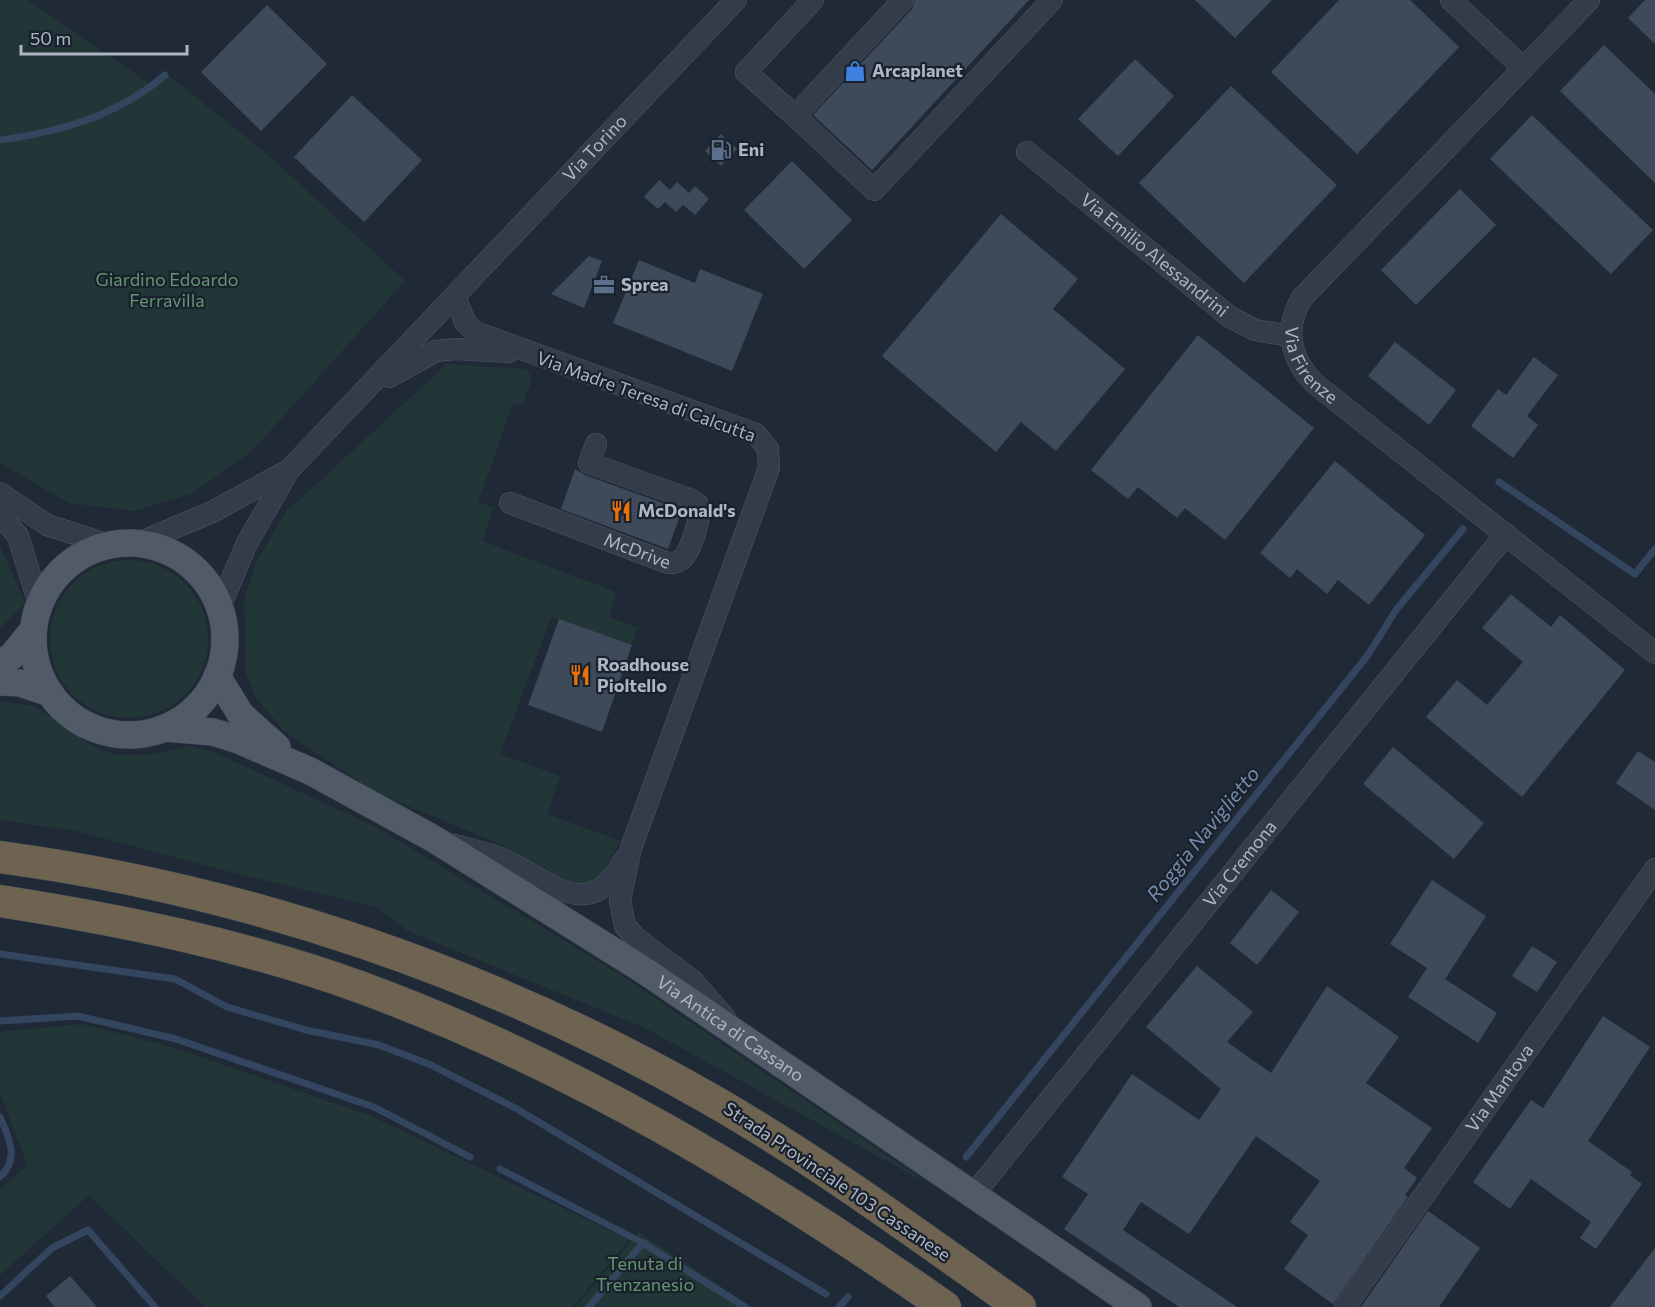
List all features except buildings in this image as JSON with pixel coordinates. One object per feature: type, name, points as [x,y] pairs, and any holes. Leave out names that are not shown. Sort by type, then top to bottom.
[{"type":"highway","name":"Strada Provinciale 103 Cassanese","points":[[0,857],[106,875],[226,902],[366,944],[488,990],[607,1044],[716,1102],[814,1163],[1020,1307]]},
{"type":"highway","points":[[0,901],[113,920],[215,944],[352,985],[426,1014],[559,1074],[680,1136],[770,1190],[943,1307]]},
{"type":"highway","points":[[949,1257],[1033,1307]]},
{"type":"main road","points":[[0,664],[12,656],[36,617],[51,583],[67,566],[84,554],[109,545],[136,544],[168,552],[189,565],[207,584],[219,609],[224,643],[217,676],[208,693],[193,710],[165,728],[131,735],[101,731],[74,718],[50,693],[35,661],[36,617]]},
{"type":"main road","name":"Via Antica di Cassano","points":[[217,676],[248,723],[309,771]]},
{"type":"main road","points":[[0,682],[20,683],[50,693]]},
{"type":"main road","name":"Via Antica di Cassano","points":[[165,728],[194,729],[228,736],[309,771],[434,839],[612,949],[738,1032],[1138,1307]]},
{"type":"street","points":[[813,0],[747,72],[874,190],[1052,0]]},
{"type":"street","points":[[795,116],[903,0]]},
{"type":"street","points":[[1451,0],[1523,68]]},
{"type":"street","name":"Via Firenze","points":[[1589,0],[1302,298],[1293,317],[1291,336],[1298,361],[1314,383],[1655,653]]},
{"type":"street","name":"Via Torino","points":[[363,393],[734,1]]},
{"type":"street","name":"Via Emilio Alessandrini","points":[[1027,152],[1230,317],[1255,330],[1291,336]]},
{"type":"street","name":"Via Madre Teresa di Calcutta","points":[[455,296],[465,322],[471,330],[528,353],[756,434],[763,440],[770,453],[769,468],[631,848],[620,900],[625,926],[631,935],[692,980],[738,1032]]},
{"type":"street","name":"Via Madre Teresa di Calcutta","points":[[363,393],[436,351],[455,349],[528,353]]},
{"type":"street","points":[[219,609],[247,543],[289,470],[363,393]]},
{"type":"street","name":"McDrive","points":[[510,503],[668,562],[680,561],[686,553],[700,518],[698,505],[692,500],[589,463],[596,444]]},
{"type":"street","points":[[136,544],[212,512],[289,470]]},
{"type":"street","points":[[0,493],[47,525],[109,545]]},
{"type":"street","points":[[0,515],[18,536],[36,617]]},
{"type":"street","name":"Via Cremona","points":[[974,1194],[1506,534]]},
{"type":"street","name":"Via Madre Teresa di Calcutta","points":[[434,839],[507,860],[563,893],[574,895],[590,894],[604,887],[620,868],[631,848]]},
{"type":"street","name":"Via Mantova","points":[[1345,1307],[1655,869]]},
{"type":"green space","name":"Giardino Edoardo Ferravilla","points":[[0,0],[27,0],[153,86],[168,75],[267,154],[405,281],[253,450],[193,493],[135,511],[69,503],[0,463]]},
{"type":"green space","points":[[447,364],[527,369],[532,379],[522,406],[513,404],[478,502],[494,508],[482,541],[616,592],[609,617],[638,628],[632,645],[551,617],[500,754],[560,776],[547,814],[621,841],[602,876],[592,884],[567,884],[511,849],[377,793],[284,731],[256,698],[246,673],[244,601],[256,562],[286,512]]},
{"type":"green space","points":[[0,546],[25,603],[0,628]]},
{"type":"green space","points":[[129,560],[159,566],[173,573],[185,583],[195,595],[202,609],[208,639],[202,669],[195,683],[185,695],[173,705],[159,712],[129,718],[99,712],[85,705],[73,695],[63,683],[56,669],[50,639],[56,609],[63,595],[73,583],[85,573],[99,566]]},
{"type":"green space","points":[[0,703],[34,706],[90,744],[112,754],[148,755],[190,746],[218,754],[374,826],[621,975],[932,1186],[645,1028],[408,931],[377,907],[238,874],[76,831],[0,820]]},
{"type":"green space","points":[[82,1024],[172,1047],[371,1116],[629,1240],[573,1307],[205,1307],[89,1195],[0,1275],[0,1190],[27,1165],[0,1092],[0,1032]]},
{"type":"green space","name":"Tenuta di Trenzanesio","points":[[639,1232],[752,1307],[576,1307]]},
{"type":"waterway","points":[[0,140],[45,132],[88,119],[128,101],[165,75]]},
{"type":"waterway","name":"Roggia Naviglietto","points":[[1499,482],[1635,574],[1655,549]]},
{"type":"waterway","name":"Roggia Naviglietto","points":[[966,1157],[1368,655],[1396,610],[1463,529]]},
{"type":"waterway","points":[[0,954],[175,979],[227,1007],[306,1030],[379,1045],[431,1065],[517,1109],[826,1294]]},
{"type":"waterway","points":[[0,1021],[78,1016],[176,1039],[374,1107],[470,1157]]},
{"type":"waterway","points":[[0,1117],[11,1148],[10,1163],[0,1177]]},
{"type":"waterway","points":[[500,1169],[643,1243],[745,1307]]},
{"type":"waterway","points":[[0,1296],[52,1248],[88,1230],[155,1307]]},
{"type":"waterway","name":"Roggia Naviglietto","points":[[589,1307],[643,1243],[647,1245]]},
{"type":"waterway","name":"Roggia Naviglietto","points":[[839,1307],[848,1297]]},
{"type":"place","name":"Arcaplanet","points":[[855,71]]},
{"type":"place","name":"Eni","points":[[721,150]]},
{"type":"place","name":"Sprea","points":[[604,285]]},
{"type":"place","name":"McDonald's","points":[[621,511]]},
{"type":"place","name":"Roadhouse Pioltello","points":[[580,675]]}]
